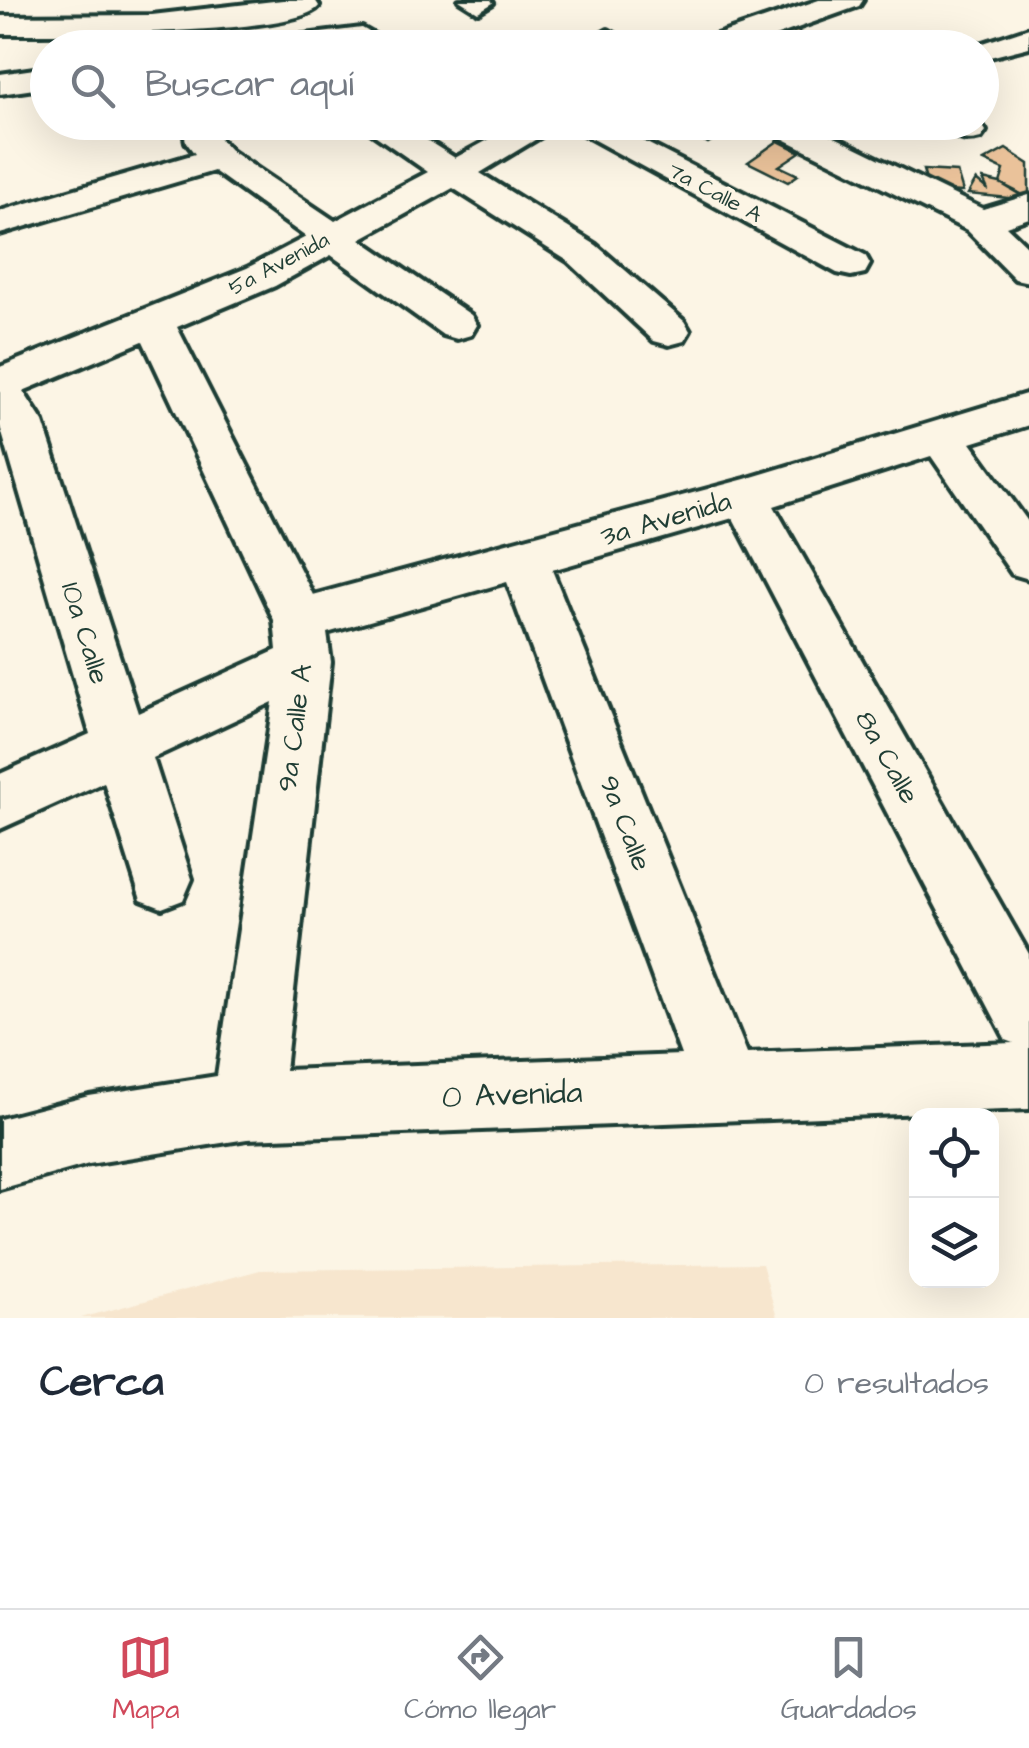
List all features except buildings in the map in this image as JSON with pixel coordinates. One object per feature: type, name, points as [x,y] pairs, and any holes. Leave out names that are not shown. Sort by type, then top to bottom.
[{"type":"street","points":[[762,30],[848,0]]},
{"type":"street","points":[[0,26],[144,12],[297,10],[301,3]]},
{"type":"street","points":[[999,45],[1029,37]]},
{"type":"street","points":[[0,84],[30,80]]},
{"type":"street","points":[[202,140],[219,158],[457,325]]},
{"type":"street","points":[[402,140],[582,253],[669,331]]},
{"type":"street","name":"5a Avenida","points":[[0,387],[261,276],[512,140]]},
{"type":"street","name":"7a Calle A","points":[[613,140],[851,264]]},
{"type":"street","points":[[813,140],[980,222],[1029,270]]},
{"type":"street","points":[[0,223],[219,158]]},
{"type":"street","points":[[980,222],[1029,206]]},
{"type":"street","points":[[154,323],[303,641]]},
{"type":"street","name":"10a Calle","points":[[0,387],[21,422],[162,879]]},
{"type":"street","name":"3a Avenida","points":[[0,802],[119,746],[303,641],[523,558],[1029,409]]},
{"type":"street","points":[[941,436],[1029,560]]},
{"type":"street","name":"8a Calle","points":[[744,496],[1029,1017]]},
{"type":"street","name":"9a Calle","points":[[523,558],[726,1088]]},
{"type":"street","name":"9a Calle A","points":[[246,1105],[303,641]]},
{"type":"street","name":"0 Avenida","points":[[0,1154],[89,1130],[246,1105],[1029,1076]]},
{"type":"shaded area","points":[[762,1264],[777,1318],[81,1318],[260,1270]]}]
